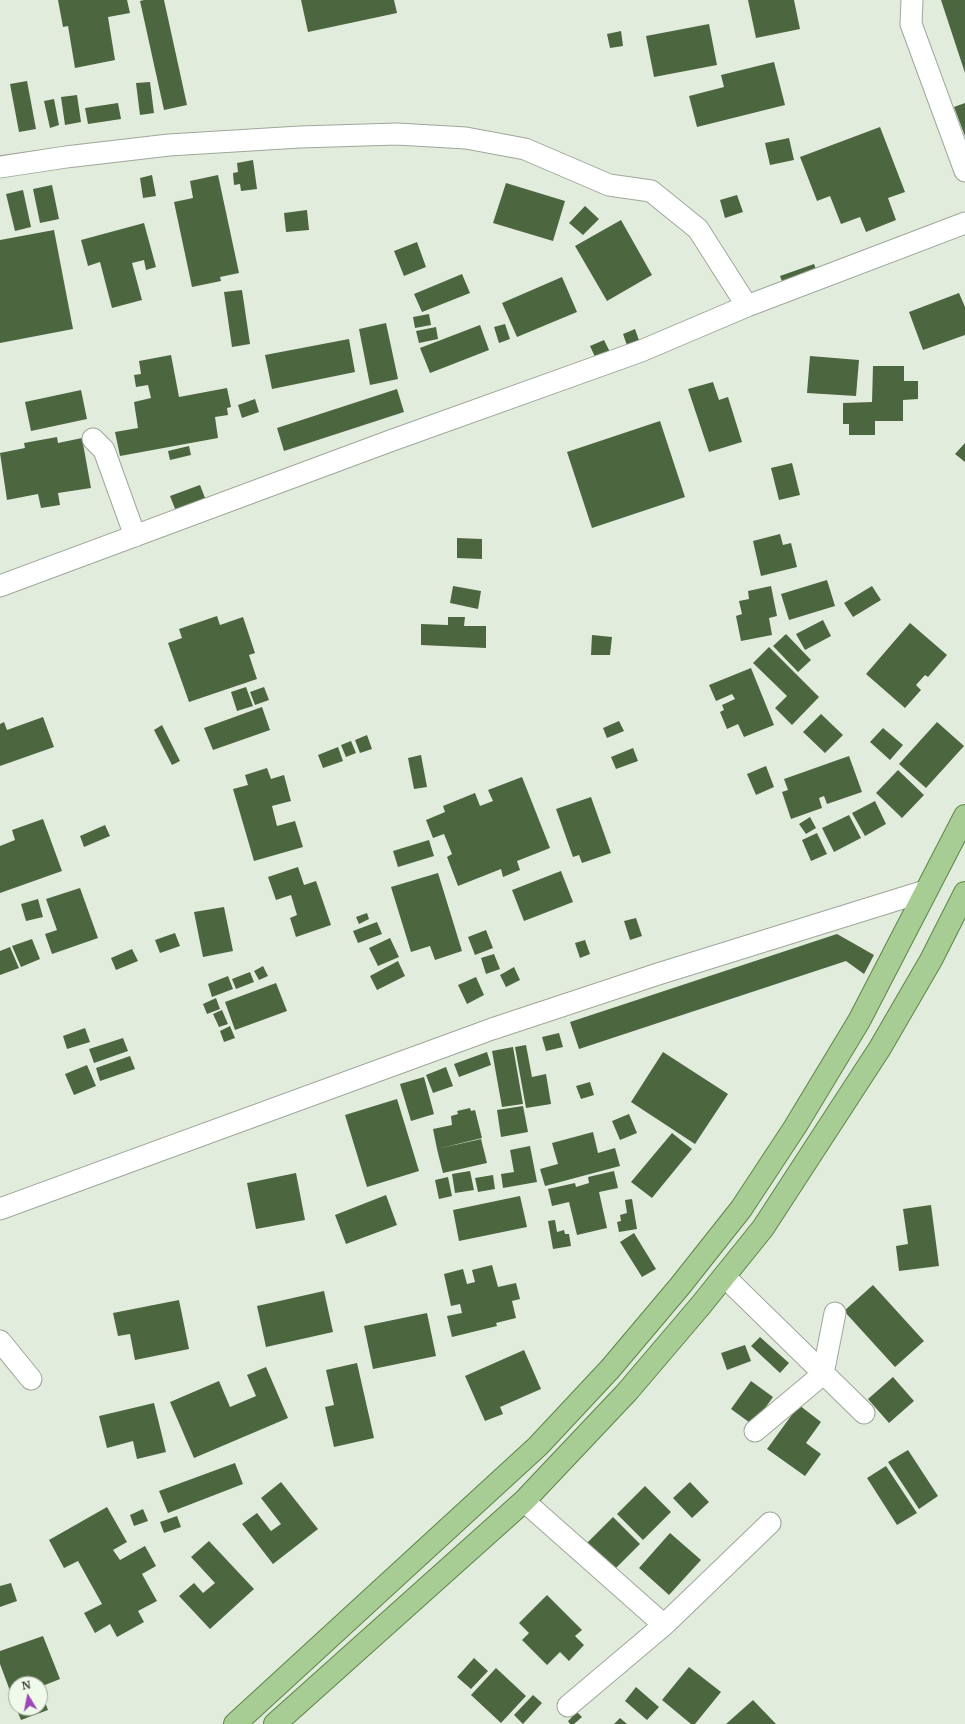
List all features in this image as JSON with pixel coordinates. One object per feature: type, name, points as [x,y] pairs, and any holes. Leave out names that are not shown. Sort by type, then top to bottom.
[{"type":"main road","points":[[236,1724],[538,1446],[610,1369],[680,1286],[741,1209],[796,1127],[859,1020],[965,816]]},
{"type":"main road","points":[[275,1724],[524,1501],[627,1392],[724,1276],[763,1228],[880,1048],[931,960],[965,893]]},
{"type":"street","points":[[912,0],[911,24],[965,171]]},
{"type":"street","points":[[0,167],[66,157],[169,145],[200,143],[300,137],[397,134],[466,138],[525,149],[610,185],[651,191],[698,229],[747,306]]},
{"type":"street","points":[[0,586],[390,441],[641,351],[747,306],[965,223]]},
{"type":"street","points":[[92,439],[104,450],[135,536]]},
{"type":"street","points":[[0,1209],[492,1029],[658,974],[925,891]]},
{"type":"street","points":[[724,1276],[864,1413]]},
{"type":"street","points":[[755,1431],[823,1374],[835,1313]]},
{"type":"street","points":[[0,1341],[31,1379]]},
{"type":"street","points":[[524,1501],[664,1625]]},
{"type":"street","points":[[568,1706],[664,1625],[770,1522]]},
{"type":"building","points":[[58,0],[127,0],[130,13],[108,17],[115,60],[75,68],[68,26],[63,27]]},
{"type":"building","points":[[164,0],[187,105],[164,110],[140,1]]},
{"type":"building","points":[[301,0],[394,0],[397,13],[308,32]]},
{"type":"building","points":[[748,0],[794,0],[800,29],[756,38]]},
{"type":"building","points":[[941,0],[965,0],[965,73]]},
{"type":"building","points":[[709,24],[717,65],[654,77],[646,36]]},
{"type":"building","points":[[621,31],[623,46],[610,48],[607,34]]},
{"type":"building","points":[[774,62],[785,105],[697,127],[689,96],[724,87],[721,75]]},
{"type":"building","points":[[27,81],[36,129],[19,132],[10,84]]},
{"type":"building","points":[[150,82],[154,113],[140,115],[136,83]]},
{"type":"building","points":[[77,95],[81,122],[65,125],[61,97]]},
{"type":"building","points":[[54,99],[59,125],[50,128],[44,101]]},
{"type":"building","points":[[118,103],[121,119],[88,124],[85,108]]},
{"type":"building","points":[[965,103],[965,136],[954,107]]},
{"type":"building","points":[[880,127],[905,192],[888,198],[896,220],[866,232],[860,217],[841,224],[830,196],[817,201],[800,157]]},
{"type":"building","points":[[789,138],[794,160],[770,165],[765,143]]},
{"type":"building","points":[[253,160],[257,189],[241,191],[240,184],[234,185],[233,173],[238,172],[237,163]]},
{"type":"building","points":[[152,175],[156,196],[143,198],[140,178]]},
{"type":"building","points":[[218,175],[239,273],[220,277],[221,281],[192,287],[174,202],[193,198],[190,181]]},
{"type":"building","points":[[506,183],[565,201],[553,241],[493,223]]},
{"type":"building","points":[[52,185],[59,219],[40,223],[33,189]]},
{"type":"building","points":[[23,190],[31,227],[15,231],[6,194]]},
{"type":"building","points":[[737,195],[743,212],[725,218],[720,200]]},
{"type":"building","points":[[585,206],[599,219],[583,235],[569,223]]},
{"type":"building","points":[[307,210],[309,230],[286,232],[284,213]]},
{"type":"building","points":[[621,220],[652,275],[607,301],[575,246]]},
{"type":"building","points":[[144,223],[156,267],[146,270],[144,260],[132,263],[142,300],[112,308],[100,262],[88,266],[81,240]]},
{"type":"building","points":[[54,230],[73,329],[0,343],[0,240]]},
{"type":"building","points":[[417,242],[426,267],[404,276],[394,251]]},
{"type":"building","points":[[814,264],[817,272],[783,284],[780,276]]},
{"type":"building","points":[[462,274],[470,293],[422,312],[414,294]]},
{"type":"building","points":[[562,277],[577,312],[517,337],[502,303]]},
{"type":"building","points":[[242,290],[250,344],[232,347],[224,292]]},
{"type":"building","points":[[959,293],[965,307],[965,335],[923,350],[909,312]]},
{"type":"building","points":[[429,314],[431,325],[415,328],[413,317]]},
{"type":"building","points":[[386,323],[398,379],[370,385],[359,329]]},
{"type":"building","points":[[505,324],[510,339],[499,343],[494,327]]},
{"type":"building","points":[[480,325],[489,350],[430,373],[420,348]]},
{"type":"building","points":[[436,327],[438,339],[419,343],[416,331]]},
{"type":"building","points":[[635,329],[641,346],[629,351],[623,334]]},
{"type":"building","points":[[349,339],[355,372],[272,389],[265,355]]},
{"type":"building","points":[[604,340],[610,352],[596,359],[590,346]]},
{"type":"building","points":[[171,355],[179,397],[227,388],[231,407],[227,408],[228,415],[215,417],[218,438],[120,456],[115,432],[138,428],[134,402],[151,398],[148,385],[136,387],[134,375],[141,374],[139,361]]},
{"type":"building","points":[[810,356],[859,360],[856,396],[807,393]]},
{"type":"building","points":[[873,366],[904,366],[904,381],[918,381],[918,399],[903,400],[903,421],[875,421],[875,435],[849,435],[849,424],[843,424],[843,403],[872,402]]},
{"type":"building","points":[[713,382],[719,400],[728,397],[742,442],[709,452],[688,389]]},
{"type":"building","points":[[397,389],[404,412],[284,451],[277,428]]},
{"type":"building","points":[[81,390],[87,419],[31,431],[25,402]]},
{"type":"building","points":[[255,399],[259,412],[242,418],[238,405]]},
{"type":"building","points":[[660,421],[685,497],[592,528],[567,452]]},
{"type":"building","points":[[57,437],[58,443],[82,438],[91,488],[58,493],[60,505],[41,508],[38,494],[7,500],[0,453],[25,448],[24,443]]},
{"type":"building","points":[[965,443],[965,462],[955,454]]},
{"type":"building","points":[[189,446],[191,455],[170,460],[168,451]]},
{"type":"building","points":[[792,463],[800,495],[779,500],[771,468]]},
{"type":"building","points":[[200,485],[207,503],[177,514],[170,496]]},
{"type":"building","points":[[780,534],[783,545],[791,543],[797,567],[761,576],[753,541]]},
{"type":"building","points":[[457,538],[482,539],[482,559],[457,558]]},
{"type":"building","points":[[827,580],[835,606],[789,620],[781,594]]},
{"type":"building","points":[[453,586],[481,591],[478,609],[450,603]]},
{"type":"building","points":[[771,586],[777,616],[769,618],[772,635],[741,641],[736,616],[742,614],[739,601],[749,599],[748,591]]},
{"type":"building","points":[[872,586],[881,600],[853,617],[844,603]]},
{"type":"building","points":[[217,616],[220,625],[243,617],[255,653],[249,655],[257,679],[189,702],[168,643],[182,638],[179,629]]},
{"type":"building","points":[[448,617],[465,617],[464,626],[486,626],[486,648],[421,645],[421,624],[448,625]]},
{"type":"building","points":[[823,620],[831,636],[805,650],[796,634]]},
{"type":"building","points":[[910,623],[947,655],[928,677],[925,675],[916,685],[921,690],[905,708],[866,674]]},
{"type":"building","points":[[786,634],[811,660],[798,672],[773,646]]},
{"type":"building","points":[[592,635],[612,637],[610,655],[591,655]]},
{"type":"building","points":[[769,647],[819,697],[792,725],[775,708],[787,696],[753,663]]},
{"type":"building","points":[[751,668],[774,725],[744,737],[738,724],[727,729],[720,712],[724,710],[722,705],[735,699],[732,694],[716,701],[709,685]]},
{"type":"building","points":[[246,687],[253,706],[237,711],[231,692]]},
{"type":"building","points":[[264,687],[269,700],[255,705],[250,692]]},
{"type":"building","points":[[262,707],[270,730],[213,750],[204,728]]},
{"type":"building","points":[[821,714],[843,735],[825,753],[803,732]]},
{"type":"building","points":[[43,717],[54,747],[0,766],[0,724],[4,722],[7,730]]},
{"type":"building","points":[[619,721],[624,731],[607,738],[603,728]]},
{"type":"building","points":[[937,722],[964,746],[926,788],[899,764]]},
{"type":"building","points":[[162,725],[180,761],[172,765],[154,730]]},
{"type":"building","points":[[883,728],[903,745],[890,760],[870,742]]},
{"type":"building","points":[[367,735],[372,749],[360,753],[355,740]]},
{"type":"building","points":[[351,741],[356,753],[346,757],[341,745]]},
{"type":"building","points":[[338,747],[343,761],[323,768],[318,755]]},
{"type":"building","points":[[633,748],[638,761],[616,769],[611,757]]},
{"type":"building","points":[[421,755],[427,787],[414,789],[408,758]]},
{"type":"building","points":[[849,756],[862,792],[827,804],[824,796],[819,798],[822,808],[791,819],[782,792],[788,790],[784,779]]},
{"type":"building","points":[[766,766],[774,787],[756,795],[747,774]]},
{"type":"building","points":[[267,768],[271,779],[284,775],[291,801],[272,806],[277,826],[295,821],[303,847],[254,861],[233,789],[248,785],[245,775]]},
{"type":"building","points":[[898,770],[924,795],[902,818],[876,793]]},
{"type":"building","points":[[522,777],[550,848],[517,861],[520,870],[503,877],[501,869],[458,886],[447,857],[452,854],[444,834],[433,838],[426,820],[445,812],[443,806],[475,793],[480,806],[493,801],[488,790]]},
{"type":"building","points":[[591,797],[611,853],[582,863],[579,855],[573,857],[556,809]]},
{"type":"building","points":[[875,801],[886,824],[865,836],[852,813]]},
{"type":"building","points":[[849,815],[861,838],[834,852],[822,828]]},
{"type":"building","points":[[810,817],[816,828],[806,834],[799,824]]},
{"type":"building","points":[[43,819],[62,871],[0,893],[0,846],[15,840],[12,830]]},
{"type":"building","points":[[105,825],[110,836],[84,847],[80,836]]},
{"type":"building","points":[[817,833],[827,854],[811,861],[802,840]]},
{"type":"building","points":[[429,840],[434,856],[398,867],[393,851]]},
{"type":"building","points":[[298,867],[304,885],[316,881],[331,925],[296,937],[290,918],[297,915],[291,895],[276,900],[268,877]]},
{"type":"building","points":[[561,871],[573,902],[524,921],[512,890]]},
{"type":"building","points":[[438,873],[462,951],[435,960],[430,946],[411,952],[391,887]]},
{"type":"building","points":[[80,888],[98,938],[52,954],[45,934],[57,930],[46,899]]},
{"type":"building","points":[[38,899],[43,917],[26,921],[21,904]]},
{"type":"building","points":[[224,907],[233,951],[203,957],[194,912]]},
{"type":"building","points":[[367,913],[369,919],[359,924],[356,917]]},
{"type":"building","points":[[636,918],[642,936],[630,940],[624,921]]},
{"type":"building","points":[[377,922],[382,934],[358,943],[353,931]]},
{"type":"building","points":[[486,930],[493,948],[475,955],[468,937]]},
{"type":"building","points":[[175,933],[180,946],[160,953],[155,940]]},
{"type":"building","points":[[837,934],[874,955],[864,974],[846,961],[579,1049],[570,1022]]},
{"type":"building","points":[[390,938],[399,957],[378,966],[369,948]]},
{"type":"building","points":[[32,939],[40,959],[21,967],[12,946]]},
{"type":"building","points":[[585,940],[590,954],[580,958],[575,943]]},
{"type":"building","points":[[10,947],[19,968],[0,975],[0,951]]},
{"type":"building","points":[[132,949],[138,961],[116,970],[111,958]]},
{"type":"building","points":[[494,954],[500,969],[486,974],[481,958]]},
{"type":"building","points":[[398,961],[405,976],[377,990],[370,976]]},
{"type":"building","points":[[263,966],[268,976],[259,980],[254,971]]},
{"type":"building","points":[[514,967],[520,980],[506,987],[500,975]]},
{"type":"building","points":[[250,972],[254,982],[236,989],[232,979]]},
{"type":"building","points":[[228,976],[233,989],[212,997],[208,984]]},
{"type":"building","points":[[476,977],[484,995],[467,1004],[458,985]]},
{"type":"building","points":[[276,983],[287,1011],[235,1030],[225,1002]]},
{"type":"building","points":[[216,998],[220,1009],[207,1014],[203,1004]]},
{"type":"building","points":[[222,1010],[228,1024],[219,1027],[213,1014]]},
{"type":"building","points":[[230,1026],[235,1038],[224,1042],[220,1031]]},
{"type":"building","points":[[85,1028],[90,1042],[67,1049],[63,1036]]},
{"type":"building","points":[[559,1033],[563,1047],[546,1051],[542,1037]]},
{"type":"building","points":[[123,1038],[128,1051],[94,1063],[89,1049]]},
{"type":"building","points":[[526,1045],[532,1077],[546,1074],[551,1104],[526,1108],[515,1047]]},
{"type":"building","points":[[513,1047],[523,1104],[502,1107],[492,1051]]},
{"type":"building","points":[[487,1052],[491,1065],[459,1077],[454,1064]]},
{"type":"building","points":[[663,1052],[728,1094],[695,1144],[631,1102]]},
{"type":"building","points":[[130,1056],[135,1069],[100,1081],[96,1068]]},
{"type":"building","points":[[87,1065],[96,1086],[74,1095],[65,1074]]},
{"type":"building","points":[[446,1067],[453,1086],[433,1093],[426,1075]]},
{"type":"building","points":[[424,1077],[434,1114],[411,1121],[400,1084]]},
{"type":"building","points":[[590,1082],[594,1095],[581,1099],[576,1086]]},
{"type":"building","points":[[397,1099],[419,1171],[367,1187],[345,1115]]},
{"type":"building","points":[[523,1106],[528,1132],[501,1137],[497,1110]]},
{"type":"building","points":[[470,1108],[471,1111],[475,1110],[482,1138],[437,1149],[433,1129],[452,1125],[451,1116],[458,1114],[457,1111]]},
{"type":"building","points":[[629,1114],[637,1133],[620,1140],[612,1121]]},
{"type":"building","points":[[593,1132],[598,1153],[615,1148],[620,1166],[545,1186],[540,1169],[558,1164],[552,1143]]},
{"type":"building","points":[[672,1133],[692,1149],[652,1198],[631,1182]]},
{"type":"building","points":[[481,1139],[487,1163],[443,1173],[437,1149]]},
{"type":"building","points":[[530,1146],[537,1182],[503,1188],[501,1174],[514,1172],[510,1150]]},
{"type":"building","points":[[470,1171],[474,1190],[455,1193],[452,1174]]},
{"type":"building","points":[[614,1171],[618,1188],[599,1192],[607,1228],[577,1235],[569,1202],[552,1206],[548,1189],[575,1183],[576,1187],[589,1183],[588,1177]]},
{"type":"building","points":[[296,1173],[305,1220],[256,1229],[247,1183]]},
{"type":"building","points":[[493,1175],[495,1189],[478,1192],[475,1178]]},
{"type":"building","points":[[448,1177],[452,1196],[439,1199],[435,1180]]},
{"type":"building","points":[[386,1195],[397,1225],[346,1244],[335,1215]]},
{"type":"building","points":[[520,1196],[527,1227],[459,1241],[453,1210]]},
{"type":"building","points":[[632,1199],[637,1229],[619,1232],[617,1222],[621,1221],[620,1215],[627,1213],[625,1200]]},
{"type":"building","points":[[931,1205],[939,1266],[899,1271],[896,1246],[908,1244],[903,1209]]},
{"type":"building","points":[[555,1220],[557,1232],[564,1230],[565,1234],[569,1234],[571,1246],[553,1249],[548,1221]]},
{"type":"building","points":[[634,1233],[656,1269],[642,1277],[620,1242]]},
{"type":"building","points":[[492,1265],[498,1287],[516,1283],[520,1299],[512,1301],[516,1318],[496,1323],[497,1326],[452,1337],[447,1316],[462,1313],[460,1304],[451,1306],[444,1274],[463,1269],[467,1284],[475,1282],[472,1270]]},
{"type":"building","points":[[873,1285],[924,1341],[895,1367],[844,1311]]},
{"type":"building","points":[[324,1291],[333,1332],[266,1347],[257,1306]]},
{"type":"building","points":[[179,1300],[189,1349],[135,1360],[130,1334],[118,1336],[113,1313]]},
{"type":"building","points":[[427,1313],[436,1356],[373,1369],[364,1326]]},
{"type":"building","points":[[760,1337],[789,1363],[780,1373],[751,1346]]},
{"type":"building","points":[[745,1345],[751,1361],[727,1370],[721,1353]]},
{"type":"building","points":[[524,1350],[541,1389],[500,1407],[503,1414],[485,1421],[465,1376]]},
{"type":"building","points":[[357,1363],[374,1438],[334,1447],[325,1407],[334,1405],[326,1370]]},
{"type":"building","points":[[266,1367],[288,1418],[194,1458],[170,1402],[219,1381],[230,1407],[256,1396],[247,1375]]},
{"type":"building","points":[[893,1377],[914,1401],[889,1423],[868,1399]]},
{"type":"building","points":[[751,1381],[773,1397],[753,1425],[731,1409]]},
{"type":"building","points":[[154,1403],[166,1452],[137,1459],[133,1441],[107,1448],[99,1416]]},
{"type":"building","points":[[799,1405],[821,1422],[806,1443],[821,1454],[805,1476],[767,1449]]},
{"type":"building","points":[[908,1450],[938,1496],[919,1509],[888,1462]]},
{"type":"building","points":[[235,1463],[243,1484],[168,1513],[159,1491]]},
{"type":"building","points":[[886,1466],[917,1513],[897,1525],[867,1478]]},
{"type":"building","points":[[281,1482],[318,1529],[273,1564],[242,1524],[257,1513],[271,1531],[281,1524],[261,1498]]},
{"type":"building","points":[[690,1482],[709,1502],[692,1518],[673,1498]]},
{"type":"building","points":[[645,1486],[671,1512],[643,1540],[617,1514]]},
{"type":"building","points":[[107,1507],[127,1542],[113,1550],[120,1560],[145,1546],[156,1566],[142,1574],[157,1601],[138,1611],[144,1622],[117,1637],[110,1624],[95,1633],[84,1613],[102,1604],[78,1561],[64,1568],[49,1540]]},
{"type":"building","points":[[143,1509],[148,1521],[134,1526],[130,1515]]},
{"type":"building","points":[[177,1516],[181,1527],[164,1533],[160,1522]]},
{"type":"building","points":[[613,1517],[640,1544],[611,1573],[584,1546]]},
{"type":"building","points":[[670,1533],[701,1560],[669,1595],[639,1568]]},
{"type":"building","points":[[209,1541],[254,1589],[210,1629],[179,1596],[194,1583],[203,1593],[215,1583],[191,1557]]},
{"type":"building","points":[[11,1583],[17,1601],[0,1607],[0,1586]]},
{"type":"building","points":[[547,1595],[582,1630],[575,1636],[584,1645],[569,1661],[560,1652],[547,1665],[522,1640],[529,1633],[519,1623]]},
{"type":"building","points":[[43,1636],[60,1679],[48,1684],[48,1676],[8,1676],[8,1686],[0,1664],[0,1651]]},
{"type":"building","points":[[474,1658],[488,1671],[471,1689],[457,1677]]},
{"type":"building","points":[[689,1667],[721,1692],[695,1724],[691,1724],[662,1700]]},
{"type":"building","points":[[496,1668],[526,1696],[501,1723],[471,1695]]},
{"type":"building","points":[[636,1687],[659,1707],[647,1720],[625,1701]]},
{"type":"building","points":[[533,1695],[542,1703],[523,1724],[514,1715]]},
{"type":"building","points":[[753,1700],[776,1724],[726,1724]]},
{"type":"building","points":[[577,1712],[582,1717],[574,1724],[570,1724],[568,1721]]},
{"type":"building","points":[[19,1716],[32,1716],[21,1720]]},
{"type":"building","points":[[620,1718],[627,1724],[614,1724]]}]
